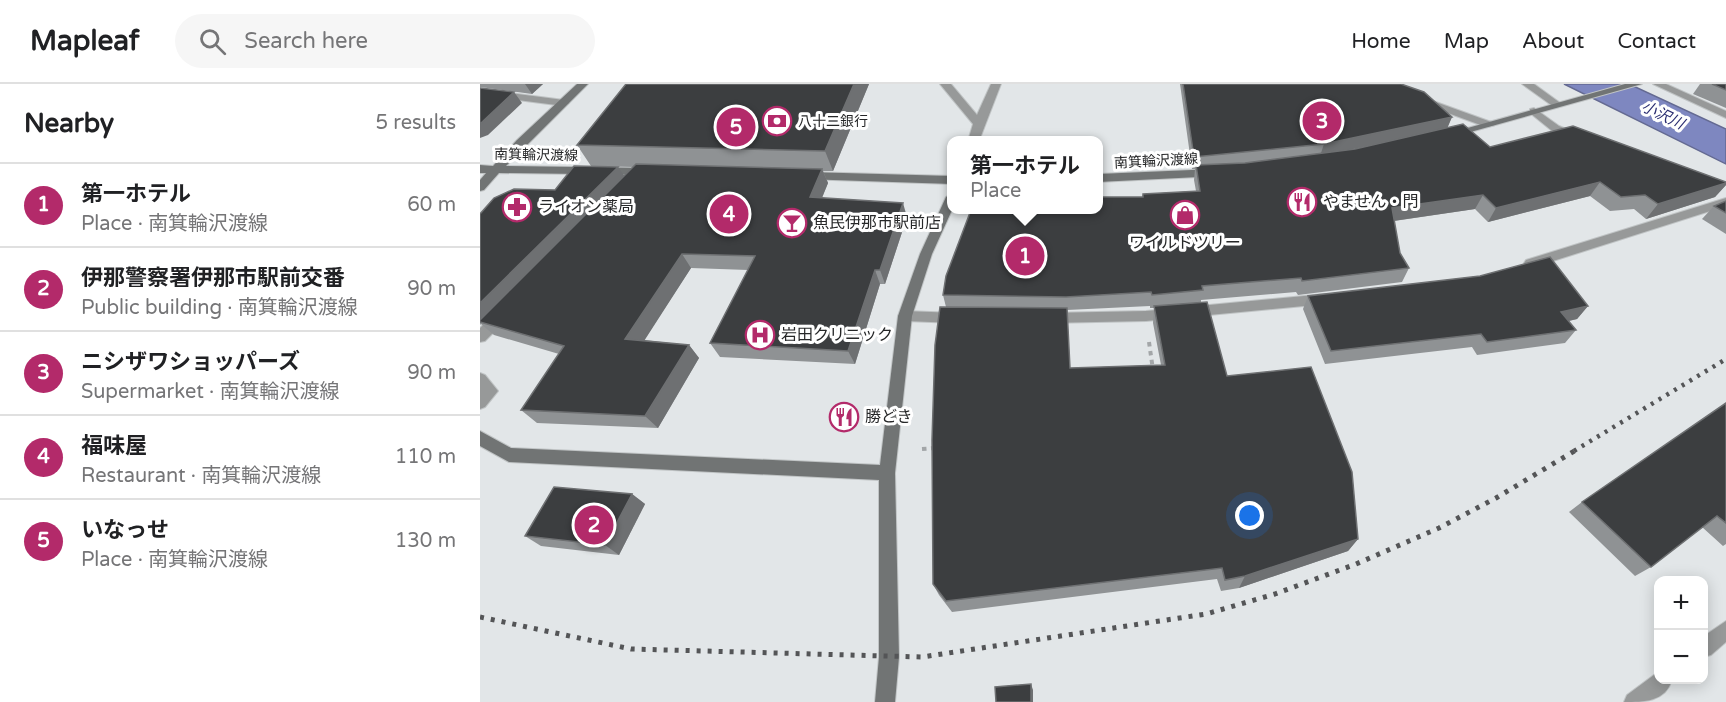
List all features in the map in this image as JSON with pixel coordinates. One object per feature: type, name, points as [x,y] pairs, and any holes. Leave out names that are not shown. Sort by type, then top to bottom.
[{"type":"main road","points":[[480,187],[494,170],[583,84]]},
{"type":"main road","points":[[1437,138],[1637,84]]},
{"type":"main road","name":"南箕輪沢渡線","points":[[480,169],[666,172]]},
{"type":"main road","name":"南箕輪沢渡線","points":[[1103,178],[1225,172]]},
{"type":"main road","points":[[797,176],[947,180]]},
{"type":"main road","points":[[885,702],[889,657],[887,472],[905,316],[926,254],[947,206]]},
{"type":"main road","points":[[480,438],[509,455],[887,472]]},
{"type":"street","points":[[945,84],[979,124]]},
{"type":"street","points":[[975,136],[996,84]]},
{"type":"street","points":[[990,96],[1010,84]]},
{"type":"street","points":[[1527,84],[1558,105]]},
{"type":"street","points":[[1658,84],[1726,115]]},
{"type":"street","points":[[480,92],[564,103]]},
{"type":"street","points":[[1410,96],[1490,125]]},
{"type":"street","points":[[1534,111],[1555,128],[1587,140]]},
{"type":"street","points":[[626,189],[642,172]]},
{"type":"street","points":[[1519,267],[1726,202]]},
{"type":"street","points":[[1037,318],[1146,316],[1344,297]]},
{"type":"street","points":[[480,337],[513,304]]},
{"type":"street","points":[[905,316],[968,318]]},
{"type":"street","points":[[480,379],[491,391],[480,403]]},
{"type":"street","points":[[1708,645],[1726,630]]},
{"type":"street","points":[[1634,702],[1658,684]]},
{"type":"path","points":[[1146,316],[1153,375]]},
{"type":"path","points":[[922,449],[945,447]]},
{"type":"water","name":"小沢川","points":[[1564,84],[1629,84],[1726,129],[1726,164]]},
{"type":"building","points":[[626,84],[854,84],[825,151],[577,145]]},
{"type":"building","points":[[1183,84],[1401,84],[1424,92],[1452,117],[1324,144],[1194,157]]},
{"type":"building","points":[[1712,84],[1726,84],[1726,90]]},
{"type":"building","points":[[480,88],[514,92],[480,124]]},
{"type":"building","points":[[1463,124],[1490,147],[1573,126],[1726,183],[1658,204],[1645,195],[1621,197],[1600,182],[1496,208],[1483,195],[1392,208],[1400,253],[1409,268],[1302,281],[1301,278],[1202,286],[1203,290],[1152,295],[1151,292],[1066,297],[943,295],[946,276],[969,214],[1103,214],[1103,197],[1143,197],[1143,194],[1200,191],[1196,165],[1245,163],[1355,149]]},
{"type":"building","points":[[636,164],[822,169],[810,197],[903,203],[880,270],[875,270],[848,351],[710,343],[755,256],[682,254],[625,339],[689,345],[645,416],[521,410],[564,346],[480,322],[480,320]]},
{"type":"building","points":[[574,166],[618,167],[480,303],[480,214],[494,198],[514,189],[555,190]]},
{"type":"building","points":[[1726,201],[1726,213],[1714,206]]},
{"type":"building","points":[[1550,257],[1588,306],[1561,312],[1576,330],[1487,342],[1481,334],[1331,351],[1308,296],[1480,276]]},
{"type":"building","points":[[1207,302],[1227,376],[1311,367],[1352,472],[1358,539],[1245,576],[1225,580],[1222,568],[946,601],[933,584],[932,440],[935,345],[940,307],[1067,308],[1070,368],[1165,365],[1154,306]]},
{"type":"building","points":[[1726,403],[1726,523],[1717,516],[1651,567],[1582,502]]},
{"type":"building","points":[[554,487],[632,494],[605,545],[525,536]]},
{"type":"building","points":[[1031,684],[1031,702],[996,702],[995,687]]},
{"type":"railway","points":[[1574,451],[1726,359]]},
{"type":"railway","points":[[480,617],[631,649],[922,657],[1206,614],[1275,594],[1356,564],[1439,528],[1496,498],[1576,450]]},
{"type":"place","name":"八十二銀行","points":[[777,121]]},
{"type":"place","name":"ニシザワショッパーズ","points":[[1322,121]]},
{"type":"place","name":"いなっせ","points":[[736,127]]},
{"type":"place","name":"やません・門","points":[[1302,202]]},
{"type":"place","name":"ライオン薬局","points":[[517,207]]},
{"type":"place","name":"福味屋","points":[[729,214]]},
{"type":"place","name":"ワイルドツリー","points":[[1185,215]]},
{"type":"place","name":"魚民伊那市駅前店","points":[[792,223]]},
{"type":"place","name":"第一ホテル","points":[[1025,256]]},
{"type":"place","name":"岩田クリニック","points":[[760,335]]},
{"type":"place","name":"勝どき","points":[[844,417]]},
{"type":"place","name":"伊那警察署伊那市駅前交番","points":[[594,525]]}]
